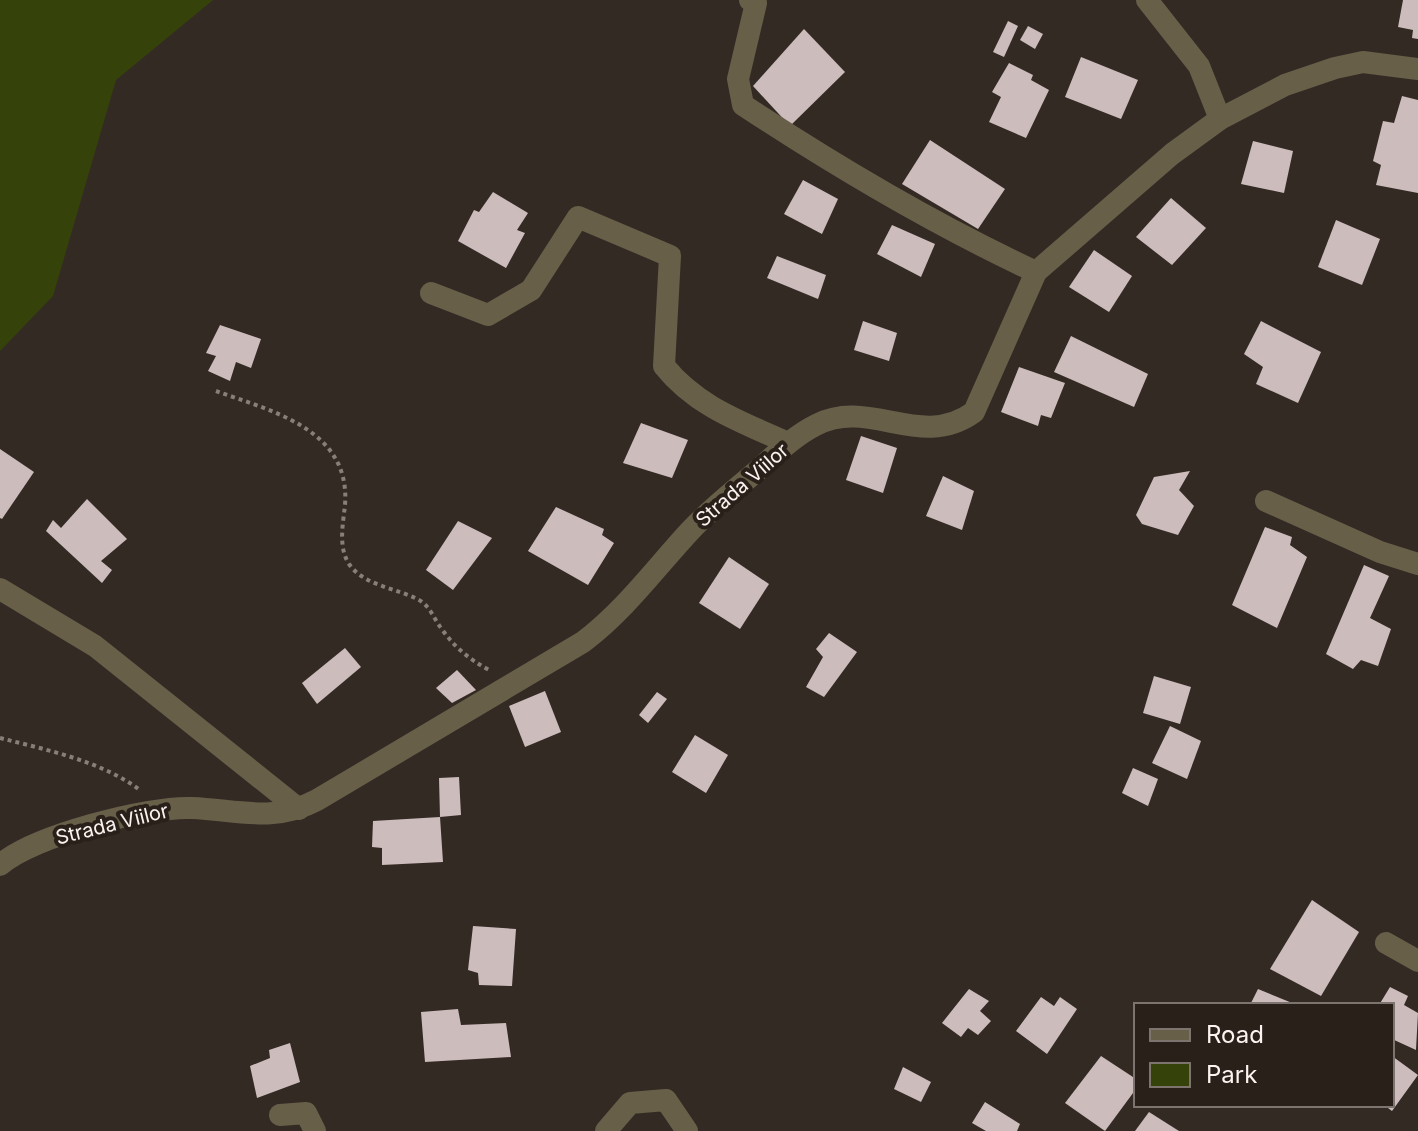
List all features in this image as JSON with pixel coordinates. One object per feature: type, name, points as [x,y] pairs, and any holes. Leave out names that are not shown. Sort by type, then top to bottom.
[{"type":"street","points":[[750,0],[756,3],[738,79],[743,105],[837,167],[985,248],[1036,272]]},
{"type":"street","points":[[1147,0],[1199,66],[1220,119]]},
{"type":"street","name":"Strada Viilor","points":[[0,865],[31,845],[159,808],[277,815],[299,809],[583,642],[607,624],[691,530],[788,443],[833,417],[851,414],[914,427],[962,421],[974,412],[982,398],[1036,272],[1172,154],[1220,119],[1285,85],[1335,68],[1363,62],[1418,69]]},
{"type":"street","points":[[431,293],[488,315],[531,290],[578,217],[670,256],[664,366],[683,390],[710,408],[788,443]]},
{"type":"street","points":[[1266,501],[1341,536],[1418,564]]},
{"type":"street","points":[[0,589],[95,646],[299,809]]},
{"type":"street","points":[[1386,943],[1418,961]]},
{"type":"street","points":[[606,1131],[630,1103],[666,1100],[687,1131]]},
{"type":"street","points":[[280,1115],[306,1113],[315,1131]]},
{"type":"path","points":[[216,391],[306,426],[338,464],[345,480],[343,552],[355,572],[423,603],[468,658],[511,682]]},
{"type":"path","points":[[0,738],[91,764],[123,778],[159,808]]},
{"type":"green space","points":[[0,0],[213,0],[116,80],[53,296],[0,351]]},
{"type":"building","points":[[1403,0],[1418,0],[1418,39],[1412,38],[1413,30],[1398,27]]},
{"type":"building","points":[[1008,21],[1018,26],[1004,57],[993,52]]},
{"type":"building","points":[[1028,26],[1043,34],[1035,49],[1020,40]]},
{"type":"building","points":[[804,29],[845,72],[790,126],[753,86]]},
{"type":"building","points":[[1081,57],[1138,80],[1121,119],[1065,97]]},
{"type":"building","points":[[1009,63],[1033,75],[1031,80],[1049,90],[1026,138],[989,122],[1001,97],[992,92]]},
{"type":"building","points":[[1402,96],[1418,100],[1418,193],[1376,185],[1381,165],[1373,161],[1383,121],[1394,123]]},
{"type":"building","points":[[930,140],[1005,189],[978,229],[902,184]]},
{"type":"building","points":[[1253,141],[1293,151],[1284,193],[1241,184]]},
{"type":"building","points":[[803,180],[838,199],[822,234],[784,214]]},
{"type":"building","points":[[493,192],[528,213],[517,230],[525,233],[506,268],[458,241],[474,210],[479,212]]},
{"type":"building","points":[[1171,198],[1206,228],[1172,265],[1136,237]]},
{"type":"building","points":[[1336,220],[1380,239],[1362,285],[1318,267]]},
{"type":"building","points":[[892,225],[935,244],[921,277],[877,254]]},
{"type":"building","points":[[1094,250],[1132,276],[1109,312],[1069,287]]},
{"type":"building","points":[[777,256],[826,275],[818,299],[767,278]]},
{"type":"building","points":[[863,321],[897,333],[889,361],[854,350]]},
{"type":"building","points":[[1261,321],[1321,352],[1298,403],[1256,384],[1263,367],[1244,354]]},
{"type":"building","points":[[220,325],[261,339],[251,368],[236,362],[230,381],[208,371],[216,356],[206,353]]},
{"type":"building","points":[[1071,336],[1148,374],[1134,407],[1054,372]]},
{"type":"building","points":[[1019,367],[1065,383],[1051,418],[1041,415],[1038,426],[1001,412]]},
{"type":"building","points":[[641,423],[688,440],[672,478],[623,463]]},
{"type":"building","points":[[861,436],[897,448],[883,493],[846,480]]},
{"type":"building","points":[[0,449],[34,472],[2,519],[0,518]]},
{"type":"building","points":[[1190,471],[1179,490],[1194,506],[1178,535],[1142,524],[1136,515],[1154,477]]},
{"type":"building","points":[[943,476],[974,491],[962,530],[926,516]]},
{"type":"building","points":[[87,499],[127,539],[101,561],[112,570],[102,583],[46,531],[53,520],[61,528]]},
{"type":"building","points":[[556,507],[604,529],[602,535],[614,543],[588,585],[528,551]]},
{"type":"building","points":[[458,521],[492,538],[453,590],[426,570]]},
{"type":"building","points":[[1265,527],[1292,537],[1290,545],[1307,557],[1277,628],[1232,605]]},
{"type":"building","points":[[729,557],[769,584],[740,629],[699,603]]},
{"type":"building","points":[[1364,565],[1389,576],[1370,618],[1391,629],[1378,666],[1361,660],[1353,669],[1326,654]]},
{"type":"building","points":[[829,633],[857,652],[824,697],[806,687],[823,657],[816,649]]},
{"type":"building","points":[[345,648],[361,667],[317,704],[302,683]]},
{"type":"building","points":[[457,670],[476,690],[452,703],[436,688]]},
{"type":"building","points":[[1154,676],[1191,687],[1180,724],[1143,713]]},
{"type":"building","points":[[545,691],[561,732],[525,747],[509,706]]},
{"type":"building","points":[[657,692],[667,699],[648,723],[639,715]]},
{"type":"building","points":[[1170,726],[1201,741],[1187,779],[1152,763]]},
{"type":"building","points":[[695,735],[728,755],[706,793],[672,772]]},
{"type":"building","points":[[1133,768],[1158,779],[1148,806],[1122,793]]},
{"type":"building","points":[[459,777],[461,815],[440,817],[439,778]]},
{"type":"building","points":[[440,817],[443,862],[382,865],[382,848],[372,847],[373,821]]},
{"type":"building","points":[[1312,900],[1359,932],[1321,996],[1270,969]]},
{"type":"building","points":[[473,926],[516,929],[512,986],[479,985],[478,973],[468,970]]},
{"type":"building","points":[[1390,987],[1408,996],[1404,1005],[1418,1013],[1416,1050],[1394,1040],[1394,1003],[1380,1003]]},
{"type":"building","points":[[969,989],[989,1001],[980,1011],[991,1021],[978,1035],[968,1028],[961,1037],[942,1023]]},
{"type":"building","points":[[1258,989],[1292,1003],[1251,1003]]},
{"type":"building","points":[[1041,997],[1054,1006],[1060,997],[1077,1009],[1047,1054],[1016,1031]]},
{"type":"building","points":[[458,1009],[461,1025],[506,1023],[511,1057],[425,1062],[421,1012]]},
{"type":"building","points":[[290,1043],[300,1082],[257,1098],[250,1066],[270,1058],[269,1050]]},
{"type":"building","points":[[1101,1056],[1134,1078],[1134,1092],[1105,1131],[1065,1103]]},
{"type":"building","points":[[1394,1057],[1418,1075],[1392,1111],[1387,1107],[1394,1107]]},
{"type":"building","points":[[903,1067],[931,1082],[921,1102],[894,1089]]},
{"type":"building","points":[[985,1102],[1020,1124],[1017,1131],[986,1131],[972,1123]]},
{"type":"building","points":[[1149,1112],[1179,1131],[1135,1131]]}]
